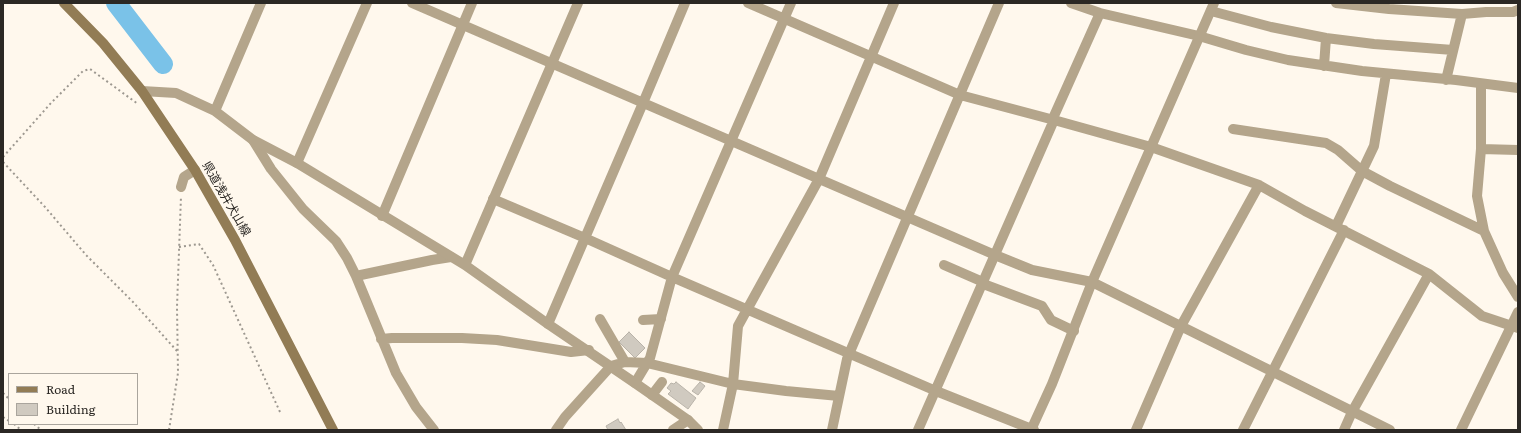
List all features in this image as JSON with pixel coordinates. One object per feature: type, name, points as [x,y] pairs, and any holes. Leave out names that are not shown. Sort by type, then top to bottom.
[{"type":"main road","name":"県道浅井犬山線","points":[[64,3],[103,43],[142,91],[195,170],[235,240],[333,430]]},
{"type":"street","points":[[215,111],[261,3]]},
{"type":"street","points":[[297,163],[367,3]]},
{"type":"street","points":[[412,3],[995,256],[1032,270],[1092,282],[1390,430]]},
{"type":"street","points":[[382,216],[472,3]]},
{"type":"street","points":[[465,265],[578,3]]},
{"type":"street","points":[[548,324],[685,3]]},
{"type":"street","points":[[748,3],[960,95],[1151,147],[1259,186],[1429,274],[1482,316],[1514,327]]},
{"type":"street","points":[[635,383],[647,363],[672,277],[791,3]]},
{"type":"street","points":[[723,430],[733,384],[738,326],[819,179],[894,3]]},
{"type":"street","points":[[832,430],[850,353],[999,3]]},
{"type":"street","points":[[1071,3],[1100,13],[1199,36],[1246,50],[1324,66],[1518,88]]},
{"type":"street","points":[[1336,3],[1389,6],[1462,14],[1487,7],[1513,12],[1518,10]]},
{"type":"street","points":[[493,199],[936,391],[1032,430],[1074,330],[1092,282],[1212,7],[1271,27],[1326,38],[1374,44],[1453,50]]},
{"type":"street","points":[[918,430],[1100,13]]},
{"type":"street","points":[[1446,80],[1462,14]]},
{"type":"street","points":[[1324,66],[1326,38]]},
{"type":"street","points":[[1243,430],[1273,372],[1340,228],[1362,171],[1374,146],[1386,74]]},
{"type":"street","points":[[1481,84],[1481,149],[1477,196],[1484,230],[1503,273],[1518,297]]},
{"type":"street","points":[[142,91],[176,93],[215,111],[253,140],[297,163],[465,265],[548,324],[589,350],[652,394],[688,420],[698,430]]},
{"type":"street","points":[[1233,129],[1326,143],[1338,150],[1362,171],[1390,186],[1484,230]]},
{"type":"street","points":[[253,140],[271,169],[304,209],[336,241],[356,276],[396,373],[416,407],[434,430]]},
{"type":"street","points":[[1481,149],[1518,150]]},
{"type":"street","points":[[181,187],[184,177],[195,170]]},
{"type":"street","points":[[1136,430],[1181,326],[1259,186]]},
{"type":"street","points":[[356,276],[451,257]]},
{"type":"street","points":[[944,265],[983,282],[986,285],[1042,306],[1051,320],[1074,330]]},
{"type":"street","points":[[1344,430],[1352,412],[1429,274]]},
{"type":"street","points":[[1461,430],[1514,327],[1518,312]]},
{"type":"street","points":[[600,319],[625,362]]},
{"type":"street","points":[[643,320],[660,319]]},
{"type":"street","points":[[381,339],[462,338],[497,340],[570,352],[589,350]]},
{"type":"street","points":[[556,430],[565,417],[611,366],[625,362],[647,363],[733,384],[839,396]]},
{"type":"street","points":[[652,394],[662,382]]},
{"type":"street","points":[[673,430],[688,420]]},
{"type":"path","points":[[3,157],[51,103],[83,71],[90,69],[142,107],[150,104]]},
{"type":"path","points":[[3,162],[45,206],[86,255],[177,351]]},
{"type":"path","points":[[169,430],[178,373],[177,351],[181,187]]},
{"type":"path","points":[[179,247],[199,244],[213,265],[280,412]]},
{"type":"building","points":[[629,332],[645,348],[635,358],[619,342]]},
{"type":"building","points":[[676,382],[696,398],[688,409],[668,394],[671,391],[667,388],[671,383],[674,384]]},
{"type":"building","points":[[700,382],[705,386],[698,395],[692,391]]},
{"type":"building","points":[[618,419],[626,430],[608,430],[606,426]]},
{"type":"waterway","points":[[116,3],[163,64]]}]
